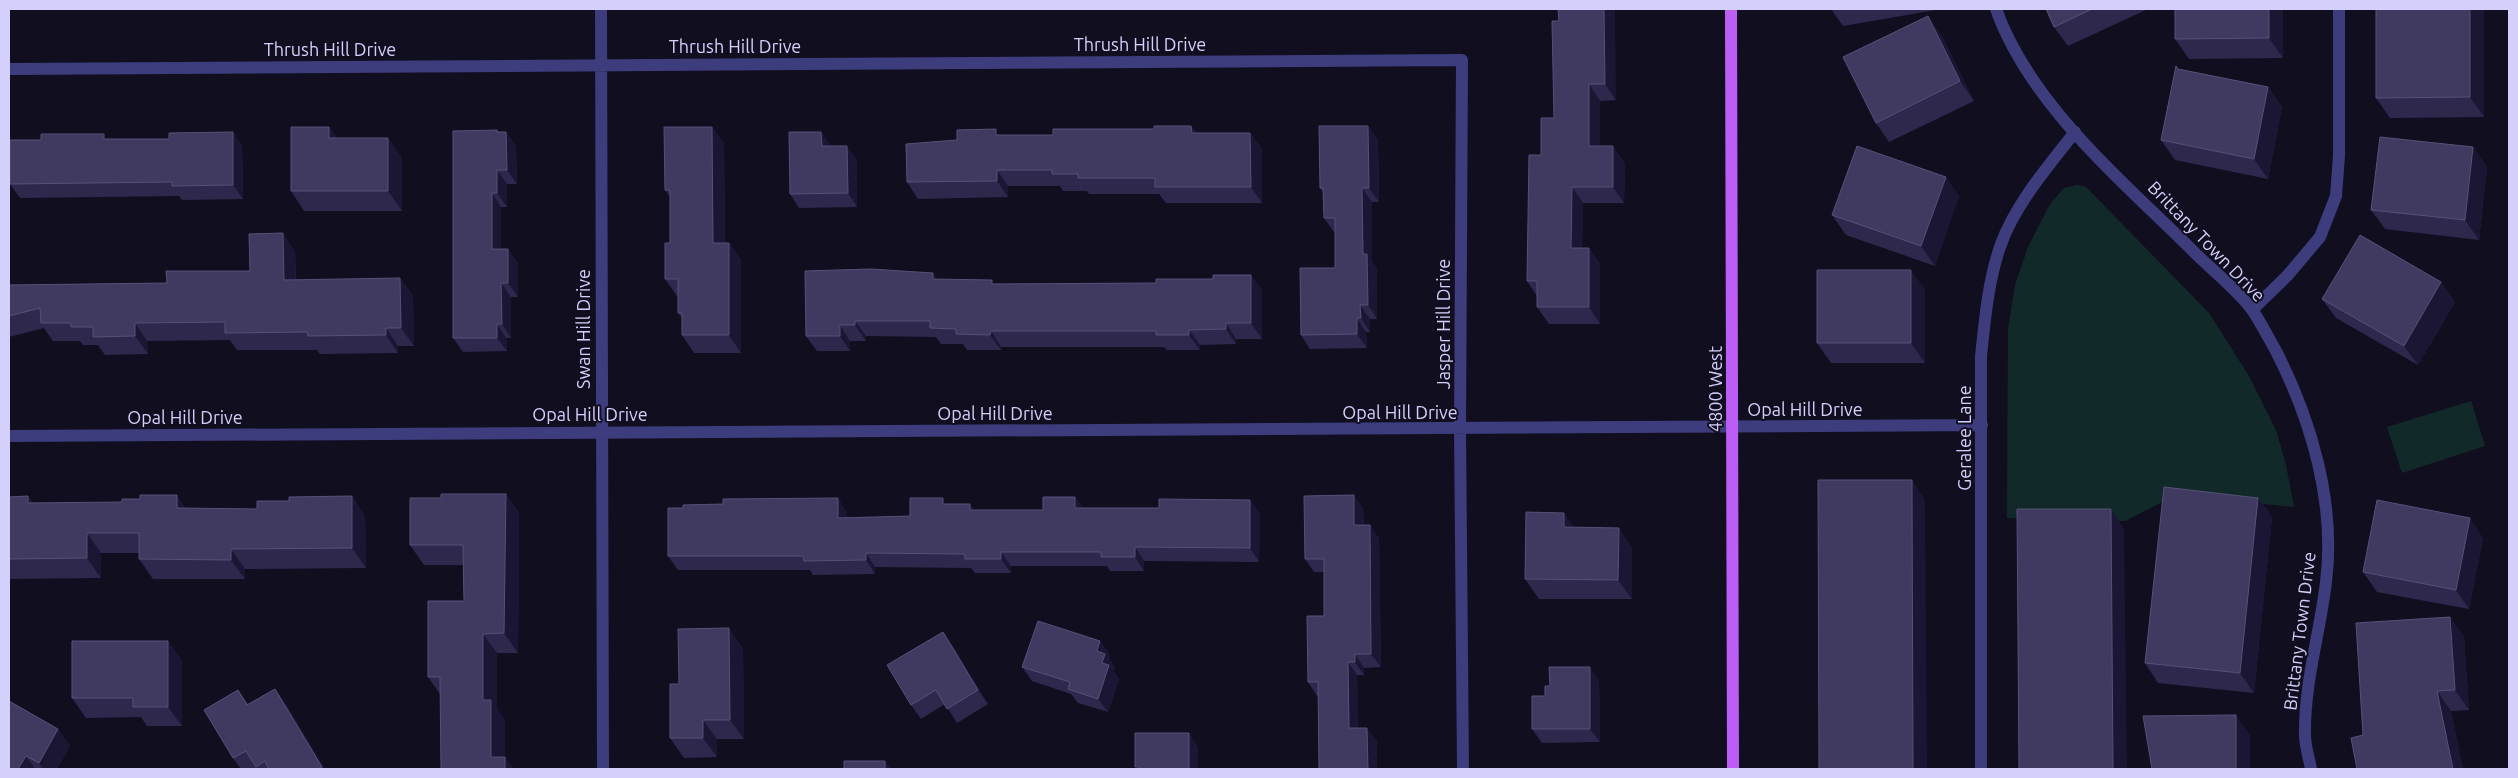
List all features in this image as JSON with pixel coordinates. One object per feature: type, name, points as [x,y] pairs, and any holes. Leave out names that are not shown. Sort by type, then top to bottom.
[{"type":"main road","name":"4800 West","points":[[1731,9],[1733,769]]},
{"type":"street","name":"Swan Hill Drive","points":[[601,9],[603,769]]},
{"type":"street","name":"Brittany Town Drive","points":[[1996,9],[2014,52],[2038,89],[2075,132],[2252,310],[2275,350],[2291,386],[2310,433],[2322,480],[2327,531],[2327,579],[2320,632],[2306,697],[2305,737],[2311,769]]},
{"type":"street","points":[[2252,310],[2287,276],[2320,237],[2336,196],[2340,156],[2339,9]]},
{"type":"street","name":"Thrush Hill Drive","points":[[9,69],[1462,60]]},
{"type":"street","name":"Jasper Hill Drive","points":[[1462,60],[1460,430],[1463,769]]},
{"type":"street","name":"Geralee Lane","points":[[1981,769],[1981,356],[1987,295],[2000,245],[2028,192],[2075,132]]},
{"type":"street","name":"Opal Hill Drive","points":[[9,436],[1982,426]]},
{"type":"green space","points":[[2077,185],[2086,187],[2209,313],[2249,376],[2276,430],[2286,465],[2294,507],[2176,495],[2125,521],[2007,518],[2008,329],[2015,285],[2028,247],[2050,204],[2064,188]]},
{"type":"green space","points":[[2471,401],[2485,446],[2402,473],[2387,427]]},
{"type":"building","points":[[1558,9],[1604,9],[1605,84],[1589,84],[1589,146],[1613,146],[1613,187],[1572,187],[1571,248],[1589,248],[1589,307],[1537,307],[1537,281],[1527,281],[1529,155],[1541,155],[1541,118],[1554,118],[1552,21],[1559,21]]},
{"type":"building","points":[[2046,9],[2092,9],[2054,27]]},
{"type":"building","points":[[2175,9],[2269,9],[2269,38],[2175,39]]},
{"type":"building","points":[[2376,9],[2470,9],[2470,97],[2376,98]]},
{"type":"building","points":[[1928,16],[1960,81],[1876,123],[1843,57]]},
{"type":"building","points":[[2176,66],[2178,69],[2268,87],[2254,159],[2161,140]]},
{"type":"building","points":[[1154,126],[1191,126],[1192,133],[1250,133],[1251,187],[1155,187],[1155,178],[1078,178],[1078,174],[1052,174],[1052,170],[997,170],[997,181],[907,182],[906,144],[957,140],[957,130],[996,129],[996,135],[1053,135],[1053,129],[1154,129]]},
{"type":"building","points":[[1319,126],[1368,126],[1369,188],[1362,188],[1363,254],[1367,254],[1368,305],[1360,305],[1361,318],[1357,318],[1357,334],[1301,335],[1300,268],[1335,268],[1335,218],[1324,218],[1323,188],[1320,188]]},
{"type":"building","points":[[291,127],[329,127],[329,138],[388,138],[388,191],[291,191]]},
{"type":"building","points":[[664,127],[712,127],[713,243],[729,243],[729,335],[682,335],[682,313],[678,313],[678,279],[665,279],[665,243],[670,243],[670,190],[665,190]]},
{"type":"building","points":[[497,130],[497,132],[506,132],[507,170],[497,170],[497,193],[492,193],[492,249],[508,249],[508,283],[501,283],[502,324],[497,324],[497,338],[453,338],[453,131]]},
{"type":"building","points":[[233,132],[233,185],[172,186],[172,182],[10,184],[10,140],[41,140],[41,134],[104,134],[104,139],[169,139],[169,133]]},
{"type":"building","points":[[789,132],[821,132],[822,146],[847,146],[848,193],[790,194]]},
{"type":"building","points":[[2380,137],[2473,147],[2465,220],[2371,210]]},
{"type":"building","points":[[1857,146],[1946,177],[1921,246],[1832,215]]},
{"type":"building","points":[[283,233],[284,280],[400,278],[401,328],[386,328],[386,335],[308,336],[307,332],[225,333],[225,322],[135,323],[135,336],[93,337],[93,327],[71,327],[70,323],[41,323],[40,308],[9,316],[9,285],[167,283],[166,271],[250,271],[249,234]]},
{"type":"building","points":[[2360,235],[2441,282],[2404,346],[2322,299]]},
{"type":"building","points":[[871,269],[933,273],[933,279],[992,280],[992,284],[1156,283],[1156,279],[1213,279],[1213,275],[1251,275],[1251,323],[1226,323],[1226,329],[1189,330],[1189,335],[1156,335],[1156,331],[991,331],[990,335],[956,334],[956,329],[930,328],[930,321],[855,321],[855,325],[840,325],[840,336],[806,336],[805,271]]},
{"type":"building","points":[[1817,270],[1911,270],[1911,343],[1817,343]]},
{"type":"building","points":[[1818,480],[1912,480],[1913,769],[1819,769]]},
{"type":"building","points":[[2164,487],[2258,498],[2240,673],[2145,663]]},
{"type":"building","points":[[441,494],[506,494],[504,633],[483,634],[483,700],[491,700],[491,757],[505,757],[505,769],[441,769],[440,677],[428,677],[428,601],[464,601],[463,545],[410,545],[410,498],[441,498]]},
{"type":"building","points":[[140,495],[177,495],[177,508],[257,509],[257,501],[289,501],[289,497],[352,496],[352,548],[231,549],[231,560],[139,559],[139,533],[87,533],[87,558],[9,559],[9,497],[28,496],[28,503],[122,502],[122,499],[140,499]]},
{"type":"building","points":[[1354,495],[1354,525],[1370,525],[1371,654],[1355,654],[1355,662],[1348,662],[1349,728],[1367,728],[1368,769],[1319,769],[1318,682],[1308,682],[1307,616],[1324,616],[1324,559],[1305,559],[1304,496]]},
{"type":"building","points":[[1043,497],[1075,497],[1075,508],[1159,508],[1159,499],[1250,500],[1250,548],[1135,547],[1135,557],[1101,557],[1101,552],[1001,552],[1001,559],[965,559],[965,554],[866,553],[866,560],[804,561],[803,556],[668,556],[668,508],[683,508],[683,505],[723,504],[723,499],[838,498],[838,518],[910,516],[910,498],[943,498],[943,504],[970,504],[970,510],[1043,510]]},
{"type":"building","points":[[2377,500],[2470,518],[2456,590],[2363,572]]},
{"type":"building","points":[[2017,509],[2111,509],[2113,769],[2019,769]]},
{"type":"building","points":[[1526,512],[1564,513],[1564,527],[1619,528],[1618,580],[1525,579]]},
{"type":"building","points":[[2450,617],[2455,690],[2437,691],[2453,769],[2357,769],[2351,738],[2363,735],[2356,623]]},
{"type":"building","points":[[1038,621],[1100,641],[1097,651],[1105,654],[1102,663],[1109,665],[1098,699],[1068,689],[1070,682],[1022,667]]},
{"type":"building","points":[[729,628],[730,720],[703,720],[703,738],[670,738],[670,684],[679,684],[678,629]]},
{"type":"building","points":[[943,632],[978,690],[947,709],[936,690],[911,705],[887,665]]},
{"type":"building","points":[[72,641],[168,641],[168,707],[133,707],[133,698],[72,698]]},
{"type":"building","points":[[1549,667],[1590,667],[1590,729],[1532,729],[1532,696],[1545,696],[1545,686],[1550,686]]},
{"type":"building","points":[[275,689],[322,767],[318,769],[269,769],[265,761],[256,767],[246,751],[233,758],[204,710],[238,690],[247,705]]},
{"type":"building","points":[[9,701],[58,729],[39,763],[26,756],[18,769],[9,769]]},
{"type":"building","points":[[2236,715],[2236,769],[2152,769],[2143,716]]},
{"type":"building","points":[[1135,733],[1189,733],[1189,769],[1139,769],[1139,767],[1135,767]]},
{"type":"building","points":[[844,761],[885,761],[885,769],[844,769]]}]
